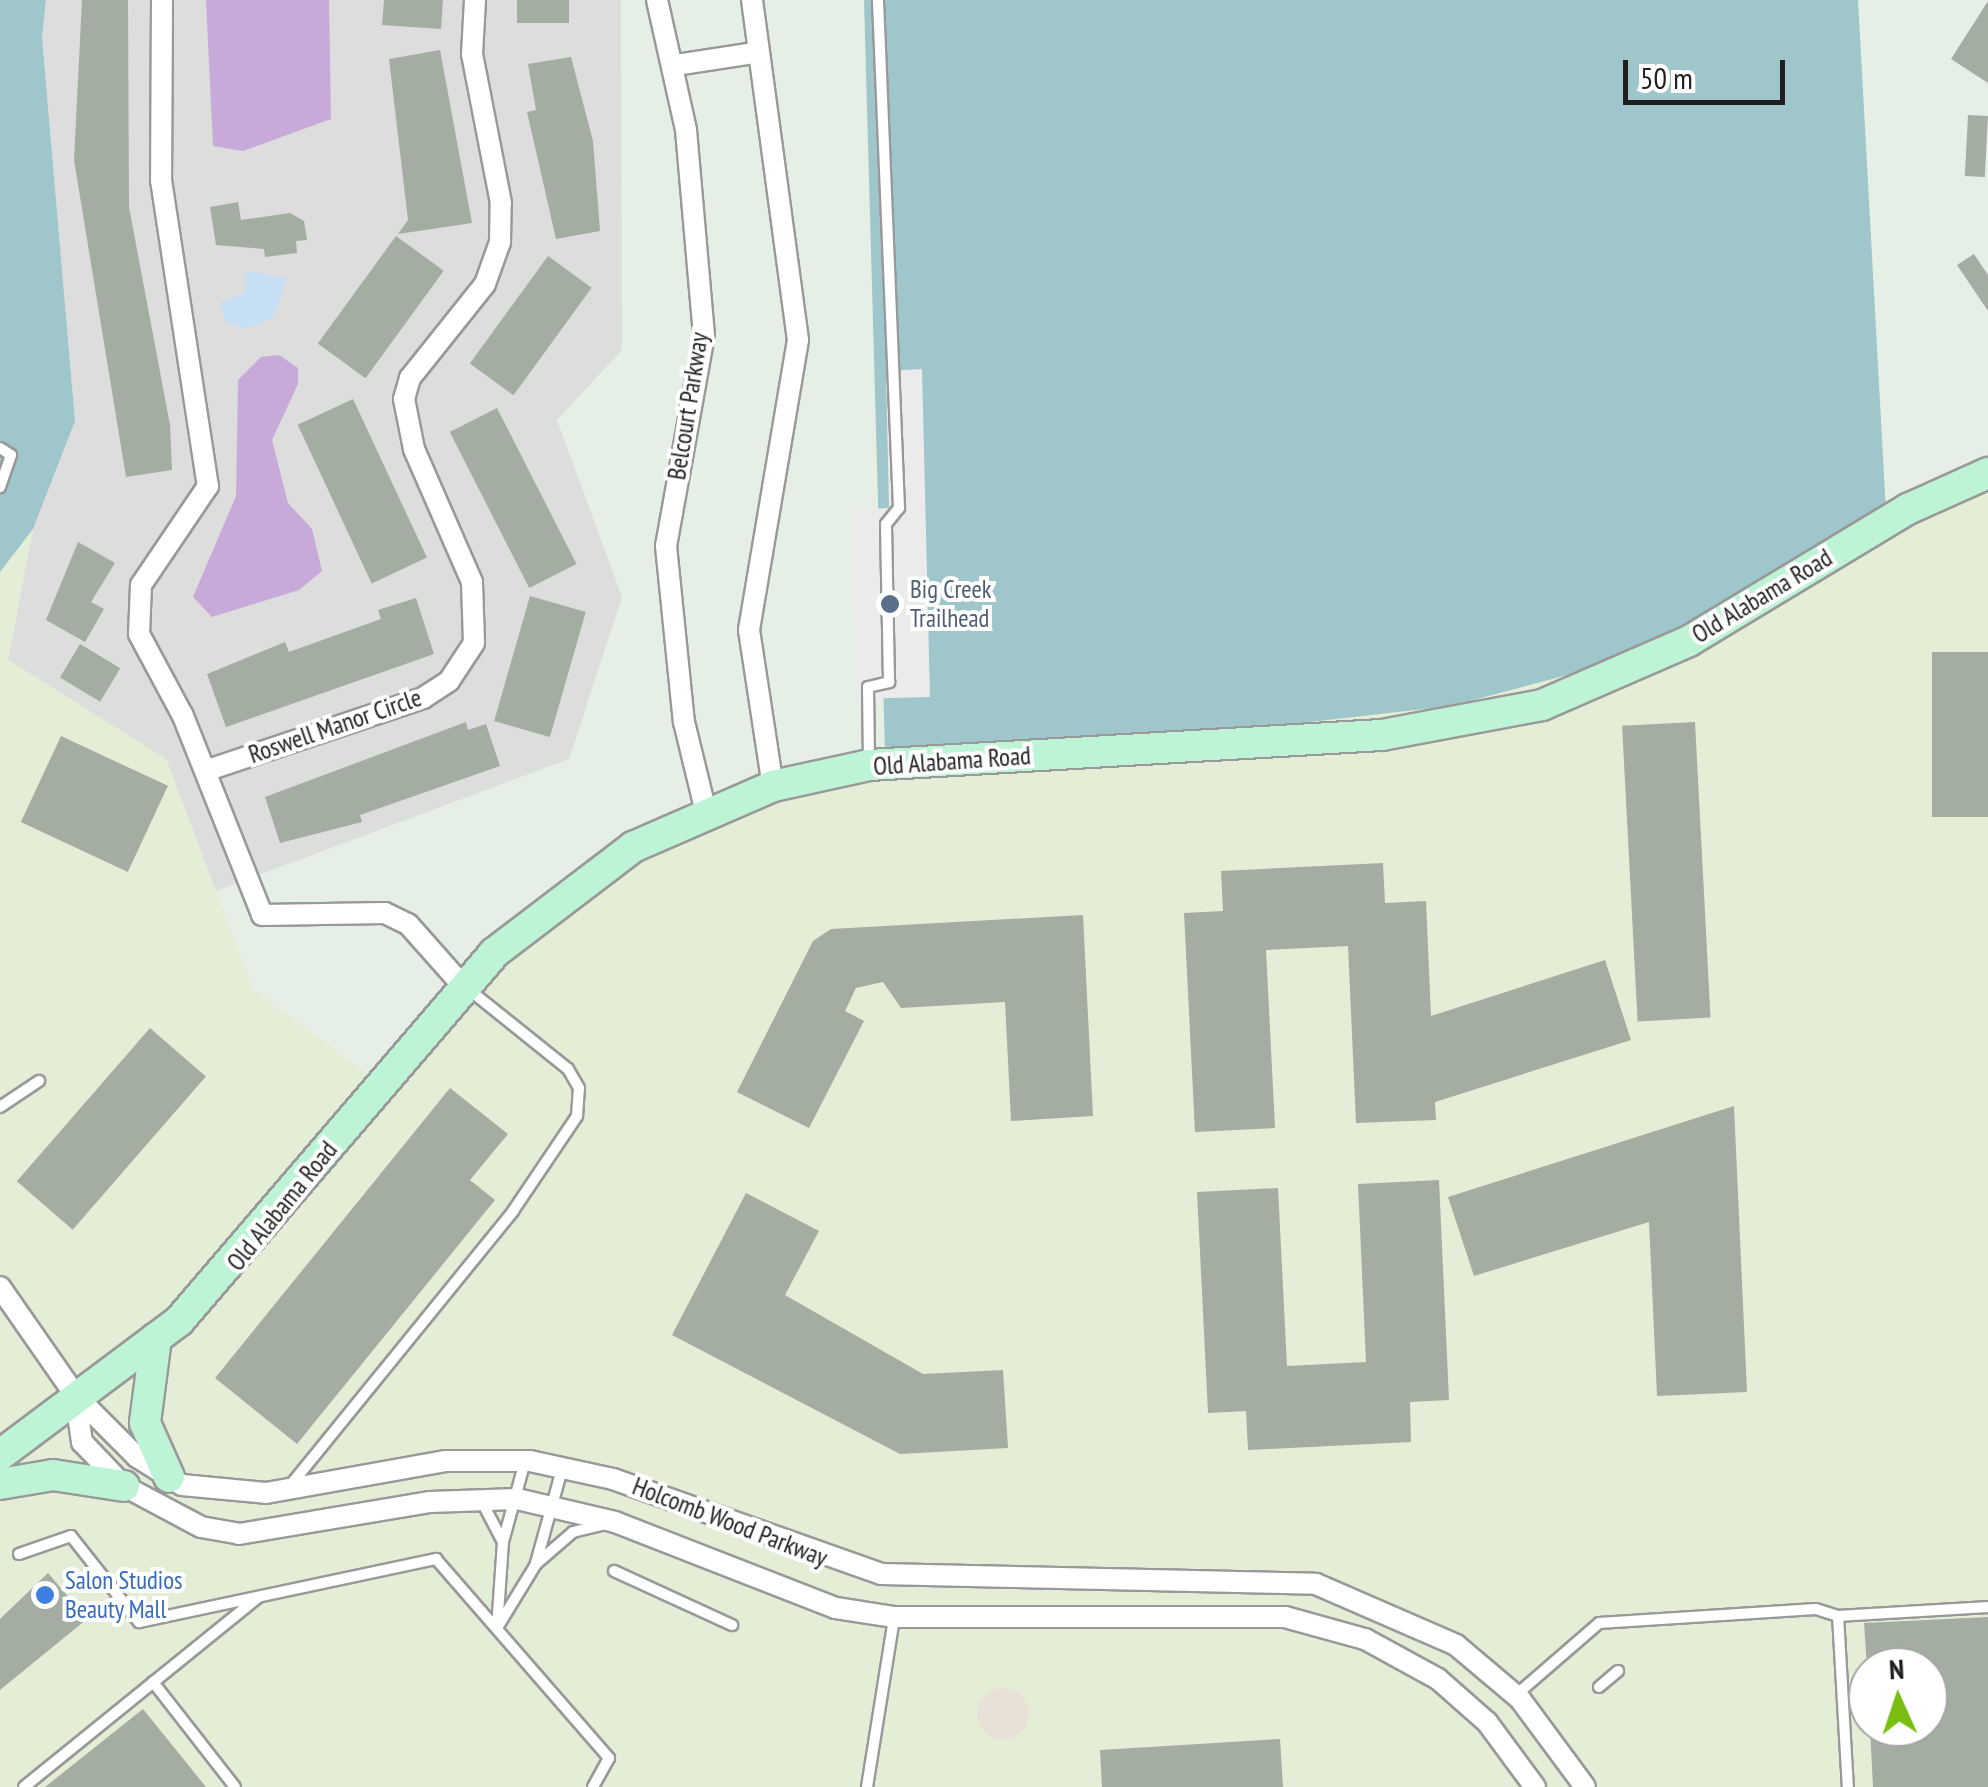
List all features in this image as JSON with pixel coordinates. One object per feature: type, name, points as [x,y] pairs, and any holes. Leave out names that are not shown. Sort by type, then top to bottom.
[{"type":"main road","name":"Old Alabama Road","points":[[0,1454],[156,1338],[232,1270],[464,986],[602,867],[706,812],[772,786],[869,766],[1382,734],[1542,706],[1689,642],[1980,481]]},
{"type":"main road","points":[[156,1338],[145,1423],[169,1477]]},
{"type":"main road","points":[[0,1484],[53,1474],[124,1486]]},
{"type":"street","points":[[162,0],[160,167],[208,486],[155,559],[137,610],[139,634],[205,771],[262,915],[386,912],[408,924],[464,986]]},
{"type":"street","name":"Roswell Manor Circle","points":[[205,771],[423,698],[449,681],[474,643],[472,582],[414,449],[404,399],[410,378],[485,284],[500,242],[502,203],[472,54],[475,0]]},
{"type":"street","name":"Belcourt Parkway","points":[[657,0],[676,66],[704,335],[666,546],[684,722],[706,812]]},
{"type":"street","points":[[752,0],[754,52],[798,340],[749,630],[772,786]]},
{"type":"street","points":[[676,66],[754,52]]},
{"type":"street","name":"Holcomb Wood Parkway","points":[[0,1287],[75,1395],[169,1477],[222,1492],[287,1490],[446,1461],[525,1460],[562,1466],[881,1574],[1316,1584],[1420,1622],[1516,1695],[1585,1787]]},
{"type":"street","name":"Holcomb Wood Parkway","points":[[75,1395],[82,1442],[124,1486],[170,1516],[240,1534],[479,1496],[517,1498],[555,1503],[615,1522],[836,1608],[894,1617],[1285,1617],[1365,1639],[1438,1678],[1487,1722],[1536,1787]]},
{"type":"lane","points":[[869,766],[868,688],[890,682],[886,524],[899,508],[878,0]]},
{"type":"lane","points":[[0,448],[11,455],[0,486]]},
{"type":"lane","points":[[287,1490],[513,1210],[577,1116],[579,1088],[568,1069],[464,986]]},
{"type":"lane","points":[[0,1107],[39,1080]]},
{"type":"lane","points":[[497,1628],[502,1542],[525,1460]]},
{"type":"lane","points":[[497,1628],[536,1564],[562,1466]]},
{"type":"lane","points":[[479,1496],[502,1542]]},
{"type":"lane","points":[[536,1564],[574,1532],[615,1522]]},
{"type":"lane","points":[[19,1554],[71,1536],[139,1622],[436,1559],[609,1758],[593,1787]]},
{"type":"lane","points":[[614,1571],[732,1625]]},
{"type":"lane","points":[[24,1787],[262,1594]]},
{"type":"lane","points":[[1516,1695],[1599,1623],[1816,1608],[1838,1616],[1988,1607]]},
{"type":"lane","points":[[1838,1616],[1848,1787]]},
{"type":"lane","points":[[866,1787],[894,1617]]},
{"type":"lane","points":[[1599,1687],[1618,1670]]},
{"type":"lane","points":[[154,1682],[235,1787]]},
{"type":"shaded area","points":[[0,0],[11,556],[33,529],[8,660],[166,759],[253,989],[387,1089],[450,1004],[613,851],[753,773],[895,751],[1196,735],[1451,706],[1988,473],[1988,1787],[0,1787]]},
{"type":"shaded area","points":[[0,0],[46,0],[42,37],[75,421],[33,529],[0,572]]},
{"type":"shaded area","points":[[46,0],[621,0],[622,350],[557,420],[622,597],[569,759],[216,891],[166,759],[8,660],[33,529],[75,421],[42,37]]},
{"type":"shaded area","points":[[206,0],[329,0],[331,119],[243,151],[213,146]]},
{"type":"shaded area","points":[[864,0],[1858,0],[1886,512],[1649,653],[1451,706],[1196,735],[885,752]]},
{"type":"shaded area","points":[[246,271],[287,278],[273,318],[245,329],[226,322],[220,302],[245,293]]},
{"type":"shaded area","points":[[279,355],[298,368],[298,384],[272,440],[288,503],[312,529],[322,571],[299,590],[212,617],[193,597],[236,496],[238,380],[261,357]]},
{"type":"shaded area","name":"Big Creek Trailhead","points":[[922,369],[930,697],[855,699],[851,510],[889,508],[886,371]]},
{"type":"shaded area","points":[[1003,1688],[1021,1696],[1029,1714],[1021,1732],[1003,1740],[985,1732],[977,1714],[985,1696]]},
{"type":"building","points":[[82,0],[128,0],[129,207],[170,425],[172,470],[126,477],[74,160]]},
{"type":"building","points":[[384,0],[443,0],[441,29],[382,25]]},
{"type":"building","points":[[517,0],[569,0],[569,23],[517,23]]},
{"type":"building","points":[[1988,1],[1988,83],[1951,59]]},
{"type":"building","points":[[440,50],[472,223],[398,234],[408,220],[389,59]]},
{"type":"building","points":[[571,57],[593,141],[600,231],[556,239],[527,112],[536,110],[528,64]]},
{"type":"building","points":[[1968,115],[1988,116],[1985,177],[1965,176]]},
{"type":"building","points":[[238,202],[241,220],[290,213],[304,221],[307,240],[296,241],[297,253],[265,257],[264,249],[216,245],[210,207]]},
{"type":"building","points":[[396,236],[444,271],[366,378],[318,344]]},
{"type":"building","points":[[1974,254],[1988,275],[1988,311],[1957,265]]},
{"type":"building","points":[[548,256],[592,288],[514,395],[470,364]]},
{"type":"building","points":[[353,399],[427,558],[372,583],[298,425]]},
{"type":"building","points":[[497,408],[576,564],[529,588],[450,432]]},
{"type":"building","points":[[78,542],[115,563],[91,602],[104,609],[85,642],[46,620]]},
{"type":"building","points":[[530,596],[586,612],[550,737],[494,721]]},
{"type":"building","points":[[416,598],[434,654],[226,727],[207,674],[285,642],[289,652],[381,619],[378,610]]},
{"type":"building","points":[[80,644],[120,668],[100,702],[60,677]]},
{"type":"building","points":[[1932,652],[1988,652],[1988,817],[1932,817]]},
{"type":"building","points":[[466,722],[468,730],[486,724],[500,766],[360,815],[362,822],[280,843],[265,797]]},
{"type":"building","points":[[1695,722],[1710,1018],[1638,1021],[1622,726]]},
{"type":"building","points":[[61,736],[168,786],[128,872],[21,822]]},
{"type":"building","points":[[1383,863],[1385,903],[1426,901],[1431,1016],[1605,960],[1631,1040],[1435,1102],[1436,1120],[1356,1123],[1348,946],[1266,950],[1275,1128],[1195,1132],[1184,913],[1223,911],[1221,871]]},
{"type":"building","points":[[1083,915],[1093,1116],[1011,1121],[1005,1002],[901,1008],[883,982],[856,988],[845,1011],[864,1021],[809,1128],[737,1092],[813,941],[831,929]]},
{"type":"building","points":[[150,1028],[206,1077],[73,1230],[17,1181]]},
{"type":"building","points":[[450,1088],[508,1134],[470,1180],[495,1200],[297,1444],[215,1378]]},
{"type":"building","points":[[1734,1106],[1747,1392],[1657,1396],[1649,1222],[1474,1276],[1448,1197]]},
{"type":"building","points":[[1439,1180],[1449,1400],[1410,1402],[1411,1442],[1248,1450],[1246,1411],[1208,1413],[1197,1192],[1278,1188],[1287,1366],[1366,1362],[1358,1184]]},
{"type":"building","points":[[746,1193],[819,1231],[785,1295],[923,1374],[1003,1370],[1008,1448],[900,1454],[672,1335]]},
{"type":"building","points":[[48,1573],[87,1619],[0,1690],[0,1619]]},
{"type":"building","points":[[1988,1617],[1988,1787],[1873,1787],[1871,1747],[1948,1747],[1948,1647],[1866,1647],[1864,1623]]},
{"type":"building","points":[[143,1709],[206,1787],[45,1787]]},
{"type":"building","points":[[1280,1739],[1283,1787],[1102,1787],[1100,1750]]},
{"type":"place","name":"Big Creek Trailhead","points":[[890,604]]},
{"type":"place","name":"Salon Studios Beauty Mall","points":[[45,1595]]}]
